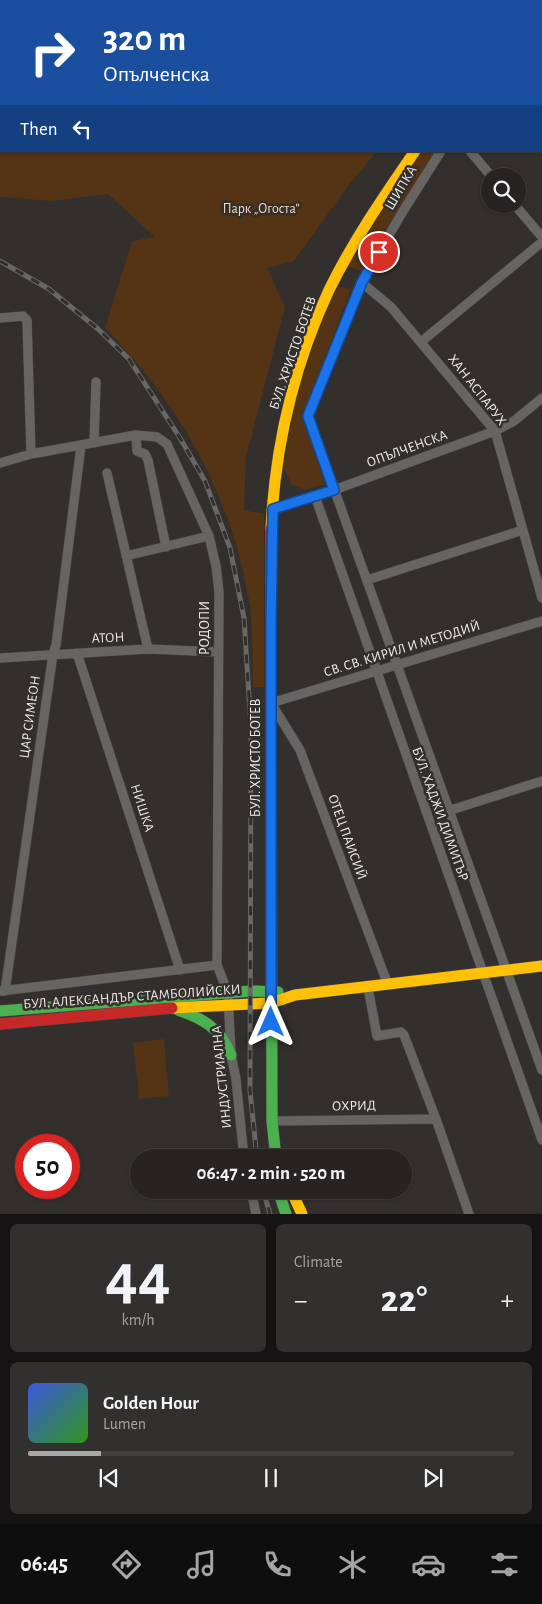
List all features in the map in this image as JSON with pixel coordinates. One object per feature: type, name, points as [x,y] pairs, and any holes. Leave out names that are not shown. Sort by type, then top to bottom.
[{"type":"main road","name":"БУЛ. ХРИСТО БОТЕВ","points":[[275,1149],[272,1121],[271,704],[273,509],[278,462],[291,399],[312,335],[336,277],[377,205],[414,152]]},
{"type":"main road","name":"БУЛ. АЛЕКСАНДЪР СТАМБОЛИЙСКИ","points":[[0,1011],[228,999],[271,1003],[295,995],[368,988],[542,966]]},
{"type":"main road","name":"БУЛ. АЛЕКСАНДЪР СТАМБОЛИЙСКИ","points":[[0,1024],[173,1008],[271,991],[295,995]]},
{"type":"main road","points":[[173,1008],[214,1025],[224,1037],[231,1055]]},
{"type":"main road","points":[[281,1199],[286,1214]]},
{"type":"main road","points":[[295,1199],[302,1214]]},
{"type":"street","name":"ШИПКА","points":[[334,490],[308,416],[362,282],[409,200],[440,152]]},
{"type":"street","points":[[471,152],[484,168]]},
{"type":"street","points":[[522,213],[542,237]]},
{"type":"street","points":[[421,342],[542,242]]},
{"type":"street","name":"ХАН АСПАРУХ","points":[[362,282],[391,306],[495,431],[542,598]]},
{"type":"street","points":[[0,318],[23,316],[26,318],[31,454]]},
{"type":"street","points":[[94,443],[96,382]]},
{"type":"street","name":"ОПЪЛЧЕНСКА","points":[[273,509],[334,490],[495,431],[514,421],[542,398]]},
{"type":"street","points":[[136,435],[137,451],[145,454],[148,460],[166,547]]},
{"type":"street","name":"РОДОПИ","points":[[0,463],[31,454],[136,435],[157,437],[167,444],[208,536],[216,566],[219,592],[217,965],[228,999]]},
{"type":"street","name":"ЦАР СИМЕОН","points":[[3,991],[53,654],[56,645],[81,446]]},
{"type":"street","points":[[108,473],[148,650]]},
{"type":"street","name":"БУЛ. ХАДЖИ ДИМИТЪР","points":[[334,490],[399,665],[542,1070]]},
{"type":"street","name":"БУЛ. ХАДЖИ ДИМИТЪР","points":[[315,496],[375,672],[542,1140]]},
{"type":"street","points":[[367,580],[523,530]]},
{"type":"street","points":[[126,556],[208,536]]},
{"type":"street","name":"СВ. СВ. КИРИЛ И МЕТОДИЙ","points":[[271,704],[542,621]]},
{"type":"street","name":"АТОН","points":[[0,658],[148,650],[218,652]]},
{"type":"street","name":"НИШКА","points":[[77,653],[180,970]]},
{"type":"street","name":"ОТЕЦ ПАИСИЙ","points":[[271,704],[300,750],[388,985]]},
{"type":"street","points":[[450,810],[542,781]]},
{"type":"street","points":[[3,991],[217,965]]},
{"type":"street","points":[[368,988],[375,1034],[379,1037],[403,1033],[470,1214]]},
{"type":"street","name":"ИНДУСТРИАЛНА","points":[[228,999],[231,1055],[236,1079],[243,1149]]},
{"type":"street","name":"ОХРИД","points":[[272,1121],[436,1119]]},
{"type":"street","points":[[253,1199],[256,1214]]},
{"type":"green space","name":"Парк „Огоста“","points":[[0,152],[376,152],[348,186],[294,261],[267,268],[285,307],[246,457],[244,510],[264,514],[264,687],[253,687],[250,607],[242,567],[231,529],[217,492],[200,456],[158,389],[105,328],[132,241],[155,237],[108,194],[52,201],[0,197]]},
{"type":"green space","points":[[418,152],[441,152],[361,271],[348,266]]},
{"type":"green space","points":[[333,285],[351,289],[303,416],[325,484],[305,490],[292,485],[283,467],[295,401]]},
{"type":"green space","points":[[164,1039],[169,1096],[139,1099],[133,1043]]},
{"type":"railway","points":[[0,261],[49,289],[98,329],[129,359],[180,438],[205,481],[230,548],[244,618],[251,729],[250,1091],[256,1149]]},
{"type":"railway","points":[[266,1199],[270,1214]]},
{"type":"traffic: fast","points":[[271,751],[272,1121],[275,1149]]},
{"type":"traffic: fast","points":[[0,1011],[251,991],[278,992]]},
{"type":"traffic: fast","points":[[178,1010],[196,1017],[216,1031],[231,1055]]},
{"type":"traffic: fast","points":[[281,1199],[286,1214]]},
{"type":"traffic: slow","points":[[271,529],[277,468],[288,407],[296,377],[317,318],[348,254],[380,202],[414,152]]},
{"type":"traffic: slow","points":[[172,1008],[271,1003],[295,995],[542,966]]},
{"type":"traffic: slow","points":[[295,1199],[302,1214]]},
{"type":"traffic: jam","points":[[271,529],[271,751]]},
{"type":"traffic: jam","points":[[0,1024],[172,1008]]},
{"type":"route","points":[[271,1022],[271,624],[273,509],[334,490],[308,416],[362,282],[379,252]]}]
